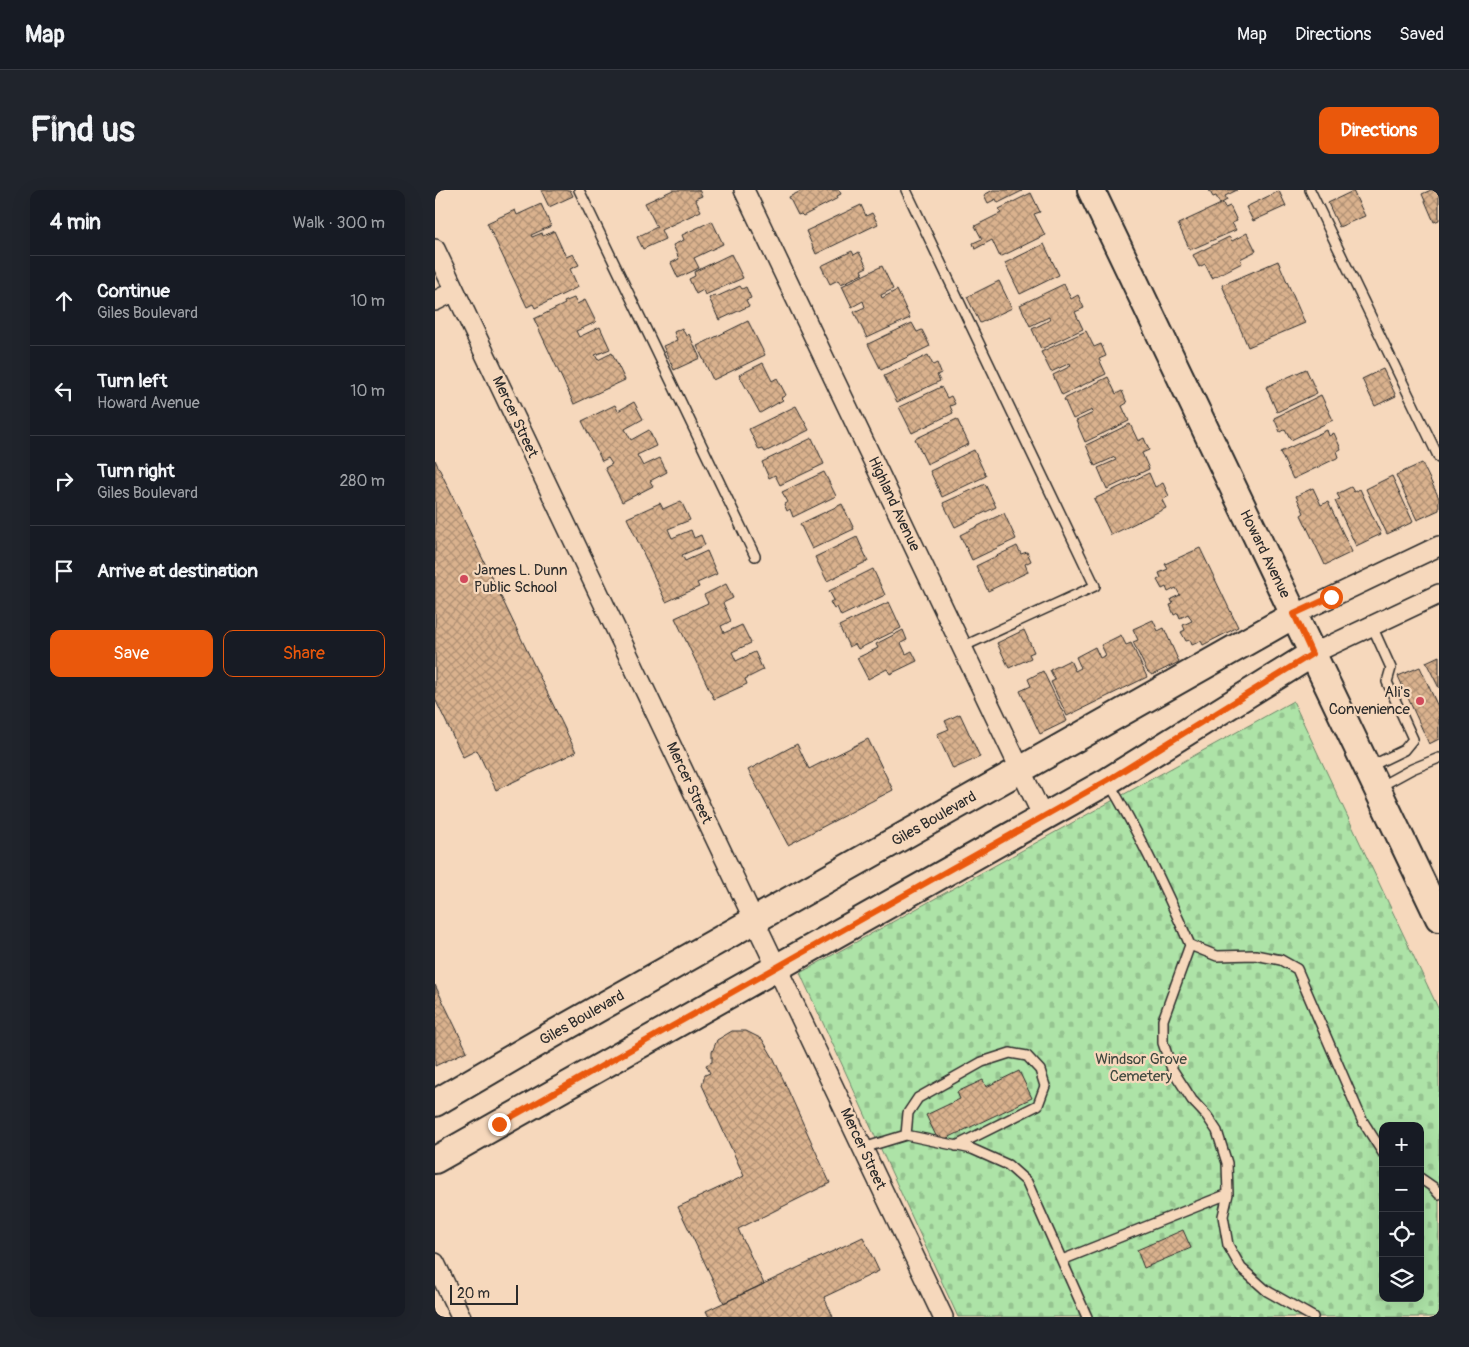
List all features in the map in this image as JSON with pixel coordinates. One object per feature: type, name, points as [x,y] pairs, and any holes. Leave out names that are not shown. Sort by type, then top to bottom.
[{"type":"street","name":"Highland Avenue","points":[[745,190],[1043,818]]},
{"type":"street","name":"Howard Avenue","points":[[1091,190],[1439,918]]},
{"type":"street","name":"Mercer Street","points":[[435,248],[943,1317]]},
{"type":"street","points":[[435,301],[455,291]]},
{"type":"street","name":"Giles Boulevard","points":[[435,1103],[1294,614],[1439,546]]},
{"type":"street","points":[[435,1160],[1043,818],[1312,654],[1439,594]]},
{"type":"street","points":[[435,1262],[461,1317]]},
{"type":"lane","points":[[579,190],[755,556]]},
{"type":"lane","points":[[906,190],[1095,586],[962,647]]},
{"type":"lane","points":[[1311,190],[1439,458]]},
{"type":"lane","points":[[1372,626],[1391,668],[1387,682],[1413,739],[1372,778]]},
{"type":"lane","points":[[1372,778],[1413,769],[1439,758]]},
{"type":"lane","points":[[1108,780],[1171,901],[1190,945],[1163,1020],[1163,1044],[1172,1070],[1192,1100],[1207,1116],[1217,1131],[1227,1163],[1228,1194],[1223,1216],[1228,1245],[1241,1268],[1267,1291],[1313,1317]]},
{"type":"lane","points":[[1190,945],[1217,956],[1255,955],[1281,960],[1297,969],[1362,1120],[1379,1147]]},
{"type":"lane","points":[[906,1135],[909,1113],[918,1098],[982,1062],[1010,1053],[1027,1056],[1040,1070],[1045,1086],[1037,1105],[956,1146]]},
{"type":"lane","points":[[863,1148],[906,1135],[972,1149],[1008,1164],[1027,1182],[1087,1317]]},
{"type":"lane","points":[[1424,1181],[1439,1194]]},
{"type":"lane","points":[[1062,1260],[1228,1194]]},
{"type":"green space","name":"Windsor Grove Cemetery","points":[[1293,701],[1439,1010],[1439,1317],[958,1317],[800,973]]},
{"type":"building","points":[[541,190],[570,190],[573,196],[549,207]]},
{"type":"building","points":[[673,190],[699,190],[702,196],[695,199],[701,211],[661,230],[665,239],[643,249],[637,237],[657,227],[645,203]]},
{"type":"building","points":[[803,190],[839,190],[841,194],[837,196],[838,198],[803,216],[801,214],[798,215],[789,197]]},
{"type":"building","points":[[993,190],[1022,191],[998,203],[996,199],[988,203],[984,195]]},
{"type":"building","points":[[1209,190],[1237,190],[1225,196],[1227,200],[1220,204],[1216,196],[1213,197]]},
{"type":"building","points":[[1431,190],[1439,190],[1439,220],[1434,222],[1422,194]]},
{"type":"building","points":[[1279,191],[1286,206],[1253,221],[1246,207]]},
{"type":"building","points":[[1353,191],[1365,216],[1339,227],[1328,203]]},
{"type":"building","points":[[1031,193],[1040,212],[1034,214],[1045,235],[1000,257],[992,240],[975,249],[973,243],[982,239],[975,226],[1001,213],[999,209]]},
{"type":"building","points":[[1223,203],[1225,208],[1230,206],[1237,221],[1232,223],[1236,230],[1190,250],[1178,224]]},
{"type":"building","points":[[541,204],[551,226],[531,235],[532,237],[542,233],[543,236],[554,231],[566,257],[573,254],[579,265],[570,269],[578,287],[535,308],[533,304],[527,307],[487,223],[515,210],[517,215]]},
{"type":"building","points":[[861,205],[866,216],[872,213],[878,224],[816,254],[806,231]]},
{"type":"building","points":[[712,221],[723,244],[694,258],[699,268],[678,278],[671,263],[679,259],[673,245],[684,240],[682,235]]},
{"type":"building","points":[[1247,233],[1256,251],[1240,259],[1242,263],[1212,278],[1205,264],[1199,267],[1193,255],[1229,237],[1232,241]]},
{"type":"building","points":[[1044,244],[1059,275],[1020,294],[1005,263]]},
{"type":"building","points":[[852,251],[854,255],[859,252],[867,267],[861,270],[863,274],[841,284],[838,280],[830,284],[821,266]]},
{"type":"building","points":[[731,254],[743,278],[705,295],[703,290],[696,294],[689,279],[695,276],[694,272]]},
{"type":"building","points":[[1278,261],[1305,323],[1248,347],[1222,285]]},
{"type":"building","points":[[882,266],[893,289],[881,295],[882,298],[897,290],[910,318],[867,338],[854,312],[865,307],[863,301],[852,307],[842,286]]},
{"type":"building","points":[[999,281],[1012,308],[980,323],[967,297]]},
{"type":"building","points":[[1064,284],[1071,299],[1078,295],[1084,308],[1075,312],[1083,329],[1041,349],[1032,329],[1050,320],[1049,317],[1030,326],[1020,305]]},
{"type":"building","points":[[740,286],[742,289],[746,287],[751,298],[746,300],[749,306],[719,320],[709,298],[715,295],[716,297]]},
{"type":"building","points":[[574,298],[577,304],[585,300],[596,322],[576,331],[579,337],[600,327],[610,349],[595,355],[598,360],[612,353],[625,380],[574,404],[534,319]]},
{"type":"building","points":[[748,321],[765,355],[713,380],[697,346]]},
{"type":"building","points":[[912,323],[917,332],[922,330],[930,346],[881,370],[868,344]]},
{"type":"building","points":[[682,328],[686,336],[689,334],[700,358],[674,370],[663,346],[677,340],[674,332]]},
{"type":"building","points":[[1086,331],[1094,347],[1101,344],[1106,356],[1099,359],[1106,374],[1062,395],[1053,375],[1071,366],[1070,363],[1051,372],[1041,352]]},
{"type":"building","points":[[928,355],[933,365],[937,363],[941,373],[937,375],[940,381],[897,402],[884,376]]},
{"type":"building","points":[[763,363],[772,381],[777,378],[786,395],[781,398],[783,400],[760,413],[739,375]]},
{"type":"building","points":[[1306,369],[1317,393],[1277,412],[1266,387]]},
{"type":"building","points":[[1383,369],[1396,396],[1375,406],[1362,379]]},
{"type":"building","points":[[1108,377],[1116,394],[1122,391],[1127,403],[1122,406],[1129,421],[1085,442],[1076,421],[1093,413],[1092,410],[1073,419],[1064,399]]},
{"type":"building","points":[[941,387],[947,398],[951,396],[955,404],[950,406],[953,413],[912,433],[899,407]]},
{"type":"building","points":[[1321,395],[1333,420],[1291,440],[1285,429],[1280,432],[1274,418]]},
{"type":"building","points":[[634,402],[643,419],[625,429],[631,440],[649,430],[656,446],[637,455],[643,466],[660,458],[667,472],[650,481],[653,486],[622,502],[605,468],[612,464],[608,458],[602,461],[582,421],[615,405],[618,411]]},
{"type":"building","points":[[796,406],[809,430],[765,452],[763,449],[759,450],[749,429]]},
{"type":"building","points":[[957,419],[969,444],[927,464],[915,439]]},
{"type":"building","points":[[1130,424],[1138,441],[1144,438],[1149,450],[1142,453],[1149,469],[1107,489],[1098,468],[1116,460],[1115,457],[1095,466],[1086,445]]},
{"type":"building","points":[[1327,430],[1329,436],[1334,433],[1341,449],[1337,451],[1339,457],[1293,479],[1280,452]]},
{"type":"building","points":[[812,438],[824,464],[780,485],[775,475],[769,478],[762,462]]},
{"type":"building","points":[[974,450],[986,476],[942,497],[930,471]]},
{"type":"building","name":"James L. Dunn Public School","points":[[435,460],[576,752],[496,790],[477,750],[463,757],[435,699]]},
{"type":"building","points":[[1422,463],[1439,498],[1439,510],[1417,520],[1396,475]]},
{"type":"building","points":[[824,472],[836,496],[793,517],[790,509],[787,511],[784,504],[788,502],[782,492]]},
{"type":"building","points":[[1149,473],[1155,487],[1163,483],[1169,496],[1162,500],[1166,508],[1111,535],[1094,499]]},
{"type":"building","points":[[1392,476],[1413,522],[1387,534],[1366,489]]},
{"type":"building","points":[[985,484],[996,507],[955,527],[943,503]]},
{"type":"building","points":[[1351,487],[1354,492],[1360,489],[1381,534],[1356,546],[1335,501],[1340,499],[1337,494]]},
{"type":"building","points":[[1313,488],[1321,505],[1328,502],[1352,552],[1325,565],[1301,515],[1304,513],[1296,496]]},
{"type":"building","points":[[681,501],[690,520],[668,529],[672,538],[691,530],[694,538],[701,535],[705,545],[682,555],[685,561],[707,551],[717,574],[697,583],[699,587],[666,602],[627,518],[660,503],[663,509]]},
{"type":"building","points":[[842,504],[854,529],[812,549],[800,524]]},
{"type":"building","points":[[1004,513],[1016,539],[972,560],[960,535]]},
{"type":"building","points":[[857,537],[868,561],[827,581],[815,557]]},
{"type":"building","points":[[1017,546],[1021,554],[1027,552],[1031,561],[1025,564],[1028,572],[988,591],[976,566]]},
{"type":"building","points":[[1200,548],[1238,627],[1203,645],[1201,641],[1192,645],[1190,640],[1186,641],[1181,632],[1185,630],[1183,625],[1192,621],[1188,614],[1180,618],[1178,613],[1174,615],[1170,605],[1173,604],[1171,599],[1180,595],[1176,588],[1168,592],[1166,587],[1162,589],[1157,580],[1161,578],[1159,573],[1168,569],[1165,564]]},
{"type":"building","points":[[873,569],[885,595],[841,616],[837,607],[834,609],[830,602],[834,600],[829,591]]},
{"type":"building","points":[[726,584],[733,598],[723,603],[731,621],[721,626],[724,633],[742,625],[751,643],[732,652],[736,661],[755,652],[763,670],[745,679],[747,684],[714,699],[675,618],[708,603],[704,595]]},
{"type":"building","points":[[889,602],[901,628],[858,649],[855,644],[849,647],[839,626]]},
{"type":"building","points":[[1153,620],[1158,631],[1164,628],[1179,662],[1152,675],[1147,671],[1133,642],[1138,640],[1133,629]]},
{"type":"building","points":[[903,630],[907,640],[901,643],[906,654],[912,651],[917,661],[890,674],[887,669],[868,679],[857,658],[878,648],[876,644]]},
{"type":"building","points":[[1024,630],[1034,652],[1029,654],[1031,658],[1009,668],[997,643]]},
{"type":"building","points":[[1121,635],[1126,645],[1131,643],[1147,677],[1067,716],[1051,682],[1055,680],[1050,670],[1070,660],[1075,671],[1081,668],[1076,657],[1095,647],[1100,658],[1106,655],[1101,645]]},
{"type":"building","points":[[1439,656],[1439,688],[1426,662]]},
{"type":"building","points":[[1420,667],[1439,709],[1439,739],[1429,744],[1398,676]]},
{"type":"building","points":[[1043,671],[1067,721],[1040,734],[1020,691],[1031,686],[1028,679]]},
{"type":"building","points":[[960,714],[980,757],[953,769],[937,734],[949,729],[945,721]]},
{"type":"building","points":[[868,739],[893,790],[788,845],[748,770],[797,744],[809,769]]},
{"type":"building","points":[[435,985],[467,1051],[435,1066]]},
{"type":"building","points":[[732,1031],[746,1031],[762,1039],[774,1059],[830,1183],[738,1229],[764,1284],[724,1303],[678,1207],[744,1176],[702,1085],[705,1075],[710,1073],[706,1065],[712,1062],[712,1052],[717,1040]]},
{"type":"building","points":[[1019,1071],[1032,1098],[939,1142],[926,1115],[960,1099],[957,1092],[983,1080],[986,1087]]},
{"type":"building","points":[[1183,1230],[1191,1248],[1144,1268],[1137,1250]]},
{"type":"building","points":[[863,1237],[879,1271],[824,1297],[833,1317],[709,1317],[706,1311]]},
{"type":"place","name":"James L. Dunn Public School","points":[[464,579]]},
{"type":"place","name":"Ali's Convenience","points":[[1420,701]]},
{"type":"route","points":[[499,1124],[1108,780],[1312,654],[1294,614],[1331,597]]}]
